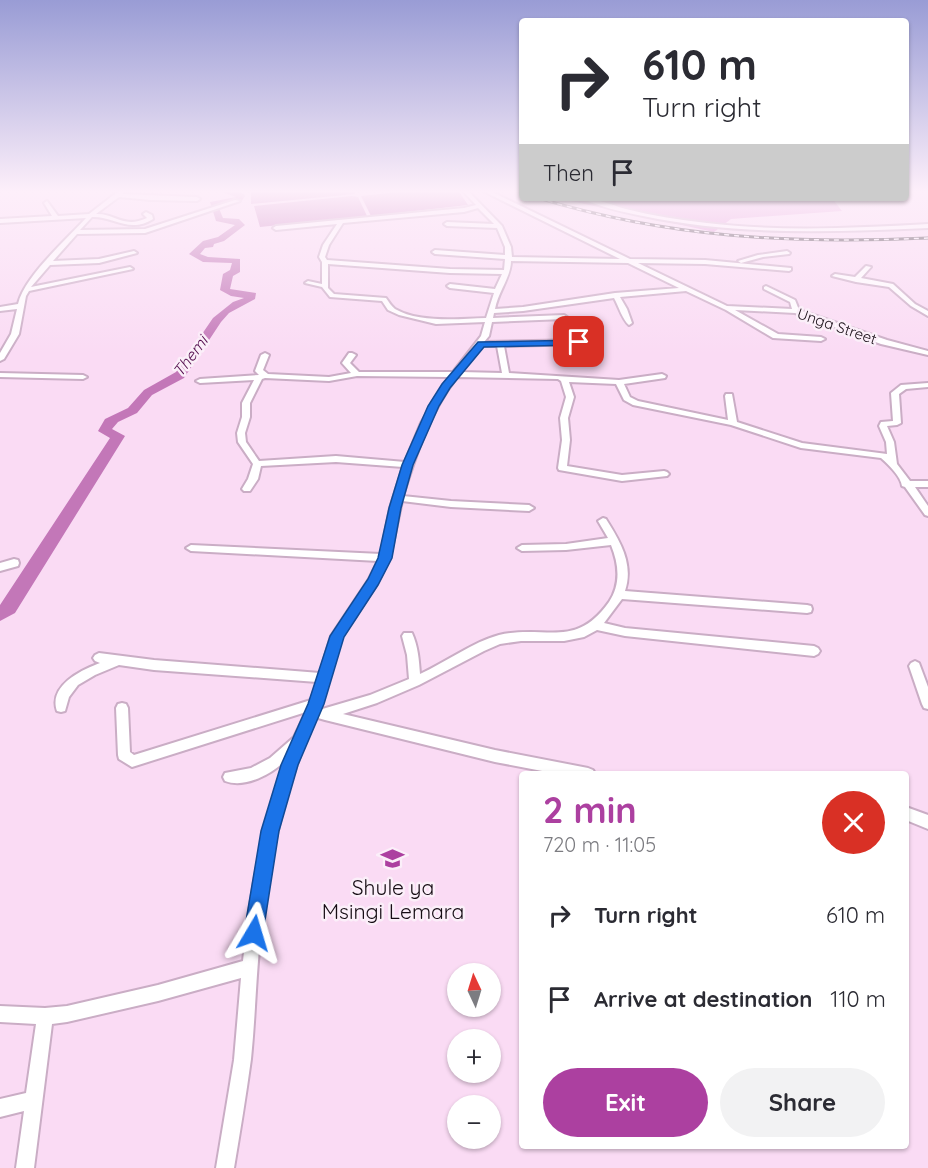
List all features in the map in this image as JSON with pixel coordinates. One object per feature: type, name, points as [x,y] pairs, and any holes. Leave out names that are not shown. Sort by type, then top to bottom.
[{"type":"street","points":[[0,360],[15,333],[26,290],[65,245]]},
{"type":"street","points":[[328,245],[322,257],[326,262],[325,286],[332,296],[384,299],[390,309],[419,320],[448,322],[615,295],[687,289]]},
{"type":"street","points":[[225,1168],[242,1060],[255,915],[270,831],[299,740],[317,710],[324,678],[342,626],[373,581],[385,558],[408,465],[433,406],[485,336],[497,291],[507,272],[509,258],[505,245]]},
{"type":"street","name":"Unga Street","points":[[596,245],[726,308],[796,311],[874,339],[928,353]]},
{"type":"street","points":[[435,252],[509,258],[739,264],[789,269]]},
{"type":"street","points":[[48,263],[99,261],[134,253]]},
{"type":"street","points":[[739,264],[743,260],[760,258],[765,254],[787,253]]},
{"type":"street","points":[[326,262],[450,271],[507,272]]},
{"type":"street","points":[[856,280],[868,267]]},
{"type":"street","points":[[26,290],[129,269]]},
{"type":"street","points":[[835,276],[891,285],[913,305],[928,314]]},
{"type":"street","points":[[309,283],[325,286]]},
{"type":"street","points":[[450,286],[497,291]]},
{"type":"street","points":[[766,288],[793,301],[796,311]]},
{"type":"street","points":[[615,295],[629,323]]},
{"type":"street","points":[[0,309],[21,306]]},
{"type":"street","points":[[726,308],[776,336],[821,339]]},
{"type":"street","points":[[489,315],[564,317]]},
{"type":"street","points":[[481,344],[579,342]]},
{"type":"street","points":[[500,344],[506,375]]},
{"type":"street","points":[[262,377],[259,371],[265,355]]},
{"type":"street","points":[[352,355],[346,363],[357,374]]},
{"type":"street","points":[[200,381],[262,377],[339,379],[357,374],[506,375],[619,382],[663,376]]},
{"type":"street","points":[[0,375],[83,377]]},
{"type":"street","points":[[248,489],[254,479],[257,464],[242,442],[241,433],[246,417],[246,403],[262,377]]},
{"type":"street","points":[[563,379],[570,397],[564,418],[566,440],[562,468],[622,478],[664,474]]},
{"type":"street","points":[[619,382],[631,401],[734,423],[801,445],[884,456],[893,464],[905,484],[928,513]]},
{"type":"street","points":[[893,464],[890,442],[883,426],[897,423],[895,393],[904,387],[928,385]]},
{"type":"street","points":[[729,396],[734,423]]},
{"type":"street","points":[[257,464],[336,459],[408,465]]},
{"type":"street","points":[[905,484],[928,484]]},
{"type":"street","points":[[398,498],[451,504],[528,508]]},
{"type":"street","points":[[122,708],[124,755],[132,761],[317,710],[351,708],[415,682],[498,640],[528,635],[572,636],[590,630],[596,626],[620,595],[625,571],[615,541],[603,521]]},
{"type":"street","points":[[522,548],[566,547],[615,541]]},
{"type":"street","points":[[191,548],[385,558]]},
{"type":"street","points":[[0,567],[14,563]]},
{"type":"street","points":[[620,595],[807,609]]},
{"type":"street","points":[[596,626],[625,632],[814,651]]},
{"type":"street","points":[[408,636],[413,655],[415,682]]},
{"type":"street","points":[[99,658],[324,678]]},
{"type":"street","points":[[61,707],[61,698],[67,687],[90,672],[119,661]]},
{"type":"street","points":[[915,666],[928,704]]},
{"type":"street","points":[[317,710],[495,756],[572,771]]},
{"type":"street","points":[[230,777],[247,777],[258,773],[274,764],[299,740]]},
{"type":"street","points":[[909,814],[928,822]]},
{"type":"street","points":[[0,1014],[45,1016],[90,1010],[188,986],[251,967]]},
{"type":"street","points":[[25,1168],[45,1016]]},
{"type":"street","points":[[0,1108],[34,1100]]},
{"type":"waterway","name":"Themi","points":[[0,614],[9,608],[118,436],[105,431],[109,422],[132,410],[148,393],[180,375],[189,365],[217,320],[226,311],[250,299],[252,295],[235,294],[225,290],[228,274],[235,272],[237,261],[208,260],[194,254],[202,246],[209,245]]},
{"type":"place","name":"Shule ya Msingi Lemara","points":[[393,859]]},
{"type":"route","points":[[254,933],[255,915],[270,831],[279,797],[299,740],[316,704],[337,636],[373,581],[385,558],[393,516],[408,465],[433,406],[446,386],[481,344],[579,342]]}]
